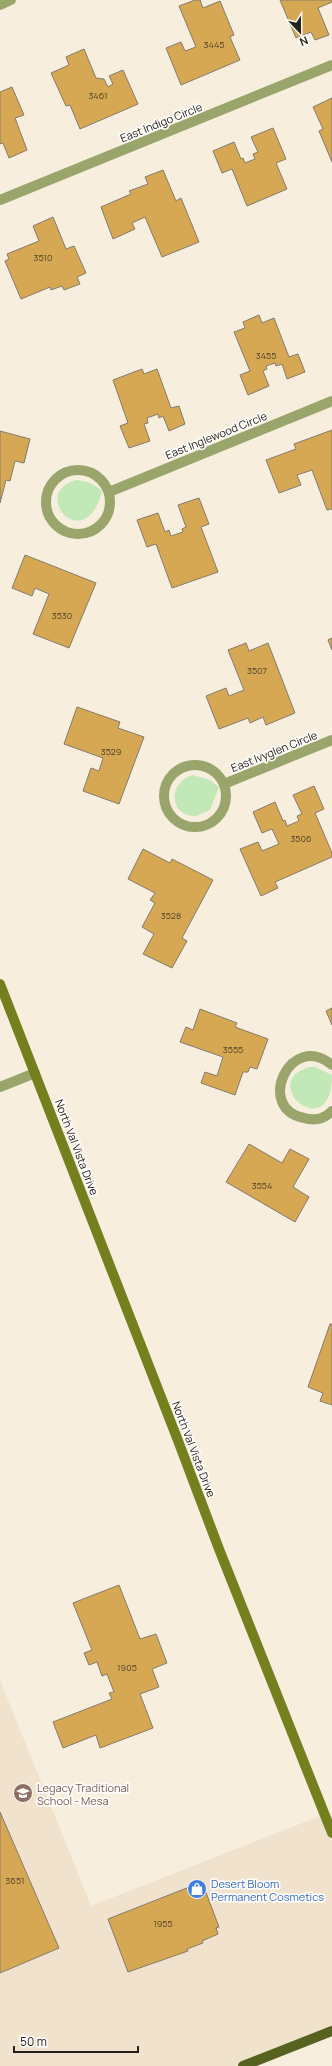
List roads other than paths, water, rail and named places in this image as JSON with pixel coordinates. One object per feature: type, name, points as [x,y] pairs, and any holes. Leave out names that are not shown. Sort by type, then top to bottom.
[{"type":"main road","name":"North Val Vista Drive","points":[[0,984],[178,1438],[219,1549],[332,1834]]},
{"type":"main road","points":[[242,2066],[332,2031]]},
{"type":"street","points":[[0,5],[11,0]]},
{"type":"street","name":"East Indigo Circle","points":[[0,200],[332,65]]},
{"type":"street","name":"East Inglewood Circle","points":[[109,492],[332,401]]},
{"type":"street","points":[[70,470],[87,470],[96,474],[104,482],[109,492],[111,502],[109,513],[103,522],[95,529],[85,533],[75,534],[64,531],[49,517],[46,506],[46,496],[50,486],[56,478],[70,470]]},
{"type":"street","name":"East Ivyglen Circle","points":[[224,784],[332,740]]},
{"type":"street","name":"East Ivyglen Circle","points":[[194,764],[204,766],[213,770],[224,784],[227,796],[225,807],[219,816],[211,823],[202,827],[191,827],[181,824],[172,818],[166,809],[164,789],[168,779],[183,766],[194,764]]},
{"type":"street","points":[[332,1065],[317,1058],[307,1057],[297,1060],[289,1066],[283,1074],[280,1084],[280,1094],[284,1104],[290,1112],[299,1118],[309,1120],[320,1118],[332,1111]]},
{"type":"street","points":[[0,1087],[35,1073]]},
{"type":"place","name":"Legacy Traditional School - Mesa","points":[[23,1793]]},
{"type":"place","name":"Desert Bloom Permanent Cosmetics","points":[[197,1889]]}]
